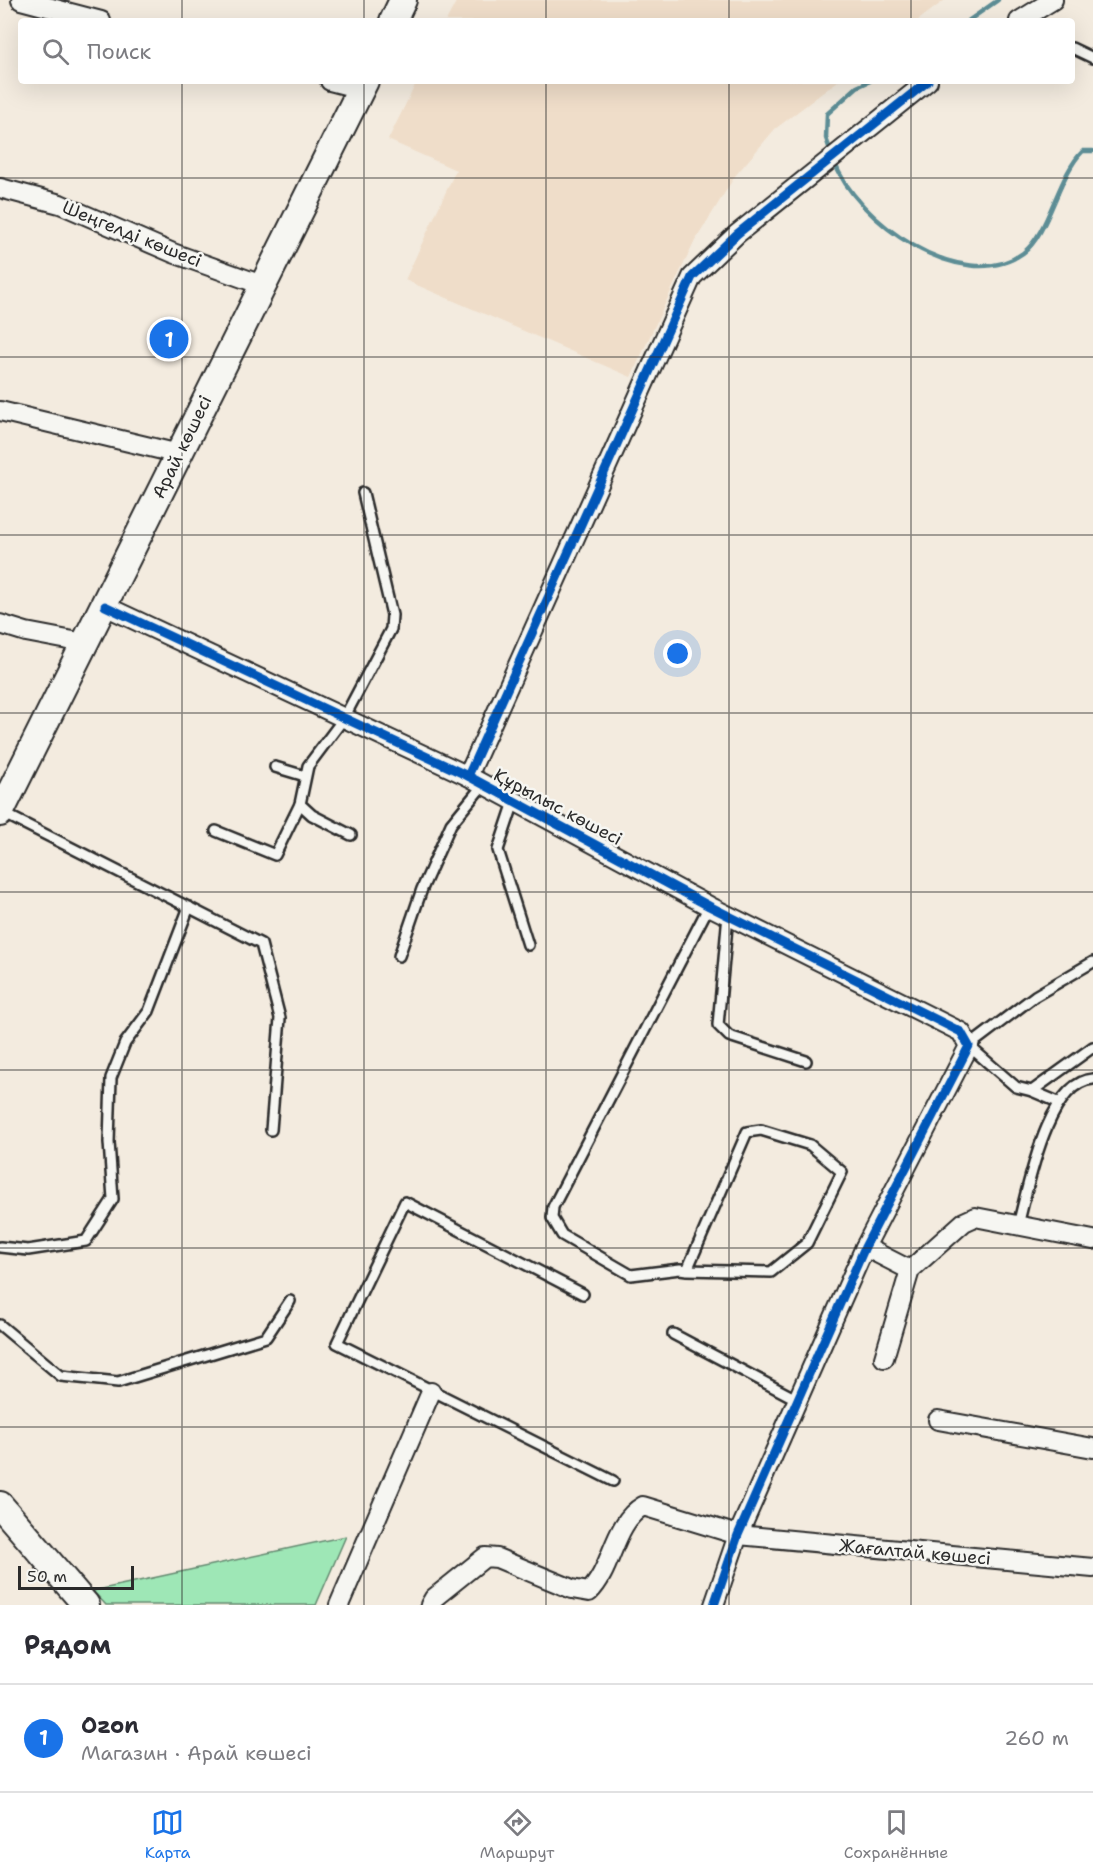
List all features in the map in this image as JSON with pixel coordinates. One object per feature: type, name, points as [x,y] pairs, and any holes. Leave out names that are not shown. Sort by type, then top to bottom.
[{"type":"main road","points":[[395,18],[404,0]]},
{"type":"main road","name":"Арай көшесі","points":[[0,813],[6,784],[105,606],[363,85]]},
{"type":"main road","points":[[2,1510],[86,1605]]},
{"type":"street","points":[[21,0],[90,18]]},
{"type":"street","points":[[1024,18],[1053,0]]},
{"type":"street","points":[[476,781],[692,277],[736,234],[924,84]]},
{"type":"street","name":"Шеңгелді көшесі","points":[[0,188],[60,204],[173,253],[262,285]]},
{"type":"street","points":[[0,411],[179,454]]},
{"type":"street","name":"Құрылыс көшесі","points":[[105,606],[476,781],[709,906],[961,1032],[965,1054]]},
{"type":"street","points":[[0,624],[26,632],[84,643]]},
{"type":"street","points":[[714,1605],[738,1535],[865,1246],[965,1054]]},
{"type":"street","points":[[884,1358],[910,1270],[964,1221],[975,1217],[1093,1240]]},
{"type":"street","points":[[865,1246],[910,1270]]},
{"type":"street","points":[[339,1605],[430,1392]]},
{"type":"street","points":[[938,1420],[1093,1448]]},
{"type":"street","name":"Жағалтай көшесі","points":[[430,1605],[434,1598],[484,1557],[497,1558],[572,1589],[589,1592],[597,1584],[625,1525],[634,1511],[643,1506],[738,1535],[1093,1568]]},
{"type":"lane","points":[[1075,49],[1093,58]]},
{"type":"lane","points":[[216,831],[275,855],[300,804],[308,766],[344,718],[391,629],[392,615],[363,493]]},
{"type":"lane","points":[[275,767],[305,776]]},
{"type":"lane","points":[[399,956],[422,889],[451,824],[476,781]]},
{"type":"lane","points":[[514,802],[498,850],[528,945]]},
{"type":"lane","points":[[300,804],[312,815],[351,835]]},
{"type":"lane","points":[[0,813],[261,944],[280,1018],[271,1130]]},
{"type":"lane","points":[[687,1270],[747,1132],[761,1130],[810,1145],[842,1172],[807,1243],[771,1272],[687,1270],[631,1275],[562,1235],[552,1218],[553,1207],[709,906]]},
{"type":"lane","points":[[0,1247],[28,1250],[86,1240],[113,1199],[109,1142],[111,1078],[125,1043],[149,1011],[189,908]]},
{"type":"lane","points":[[728,915],[718,1025],[729,1036],[806,1062]]},
{"type":"lane","points":[[1058,1102],[1032,1090],[1016,1088],[965,1054],[1035,996],[1093,962]]},
{"type":"lane","points":[[1032,1090],[1093,1047]]},
{"type":"lane","points":[[1017,1226],[1037,1157],[1058,1102],[1079,1081],[1093,1079]]},
{"type":"lane","points":[[583,1294],[405,1202],[337,1343],[430,1392],[613,1481]]},
{"type":"lane","points":[[0,1325],[61,1376],[118,1382],[266,1336],[290,1300]]},
{"type":"lane","points":[[673,1334],[798,1400]]},
{"type":"shaded area","points":[[457,0],[945,0],[921,18],[448,18]]},
{"type":"shaded area","points":[[416,84],[834,84],[775,129],[735,176],[692,246],[631,377],[405,280],[456,170],[388,140]]},
{"type":"green space","points":[[346,1536],[316,1605],[106,1605],[93,1591]]},
{"type":"waterway","points":[[972,18],[998,0]]},
{"type":"waterway","points":[[831,153],[826,138],[827,114],[857,87],[864,84]]},
{"type":"waterway","points":[[834,161],[846,184],[864,206],[887,228],[914,246],[942,259],[971,265],[998,264],[1023,253],[1032,244],[1047,219],[1074,161],[1083,151],[1093,151]]},
{"type":"cycle path","points":[[468,776],[692,277],[737,234],[924,84]]},
{"type":"cycle path","points":[[105,606],[468,776],[709,906],[961,1032],[969,1046],[865,1247],[738,1535],[714,1605]]},
{"type":"place","name":"Ozon","points":[[169,339]]}]
